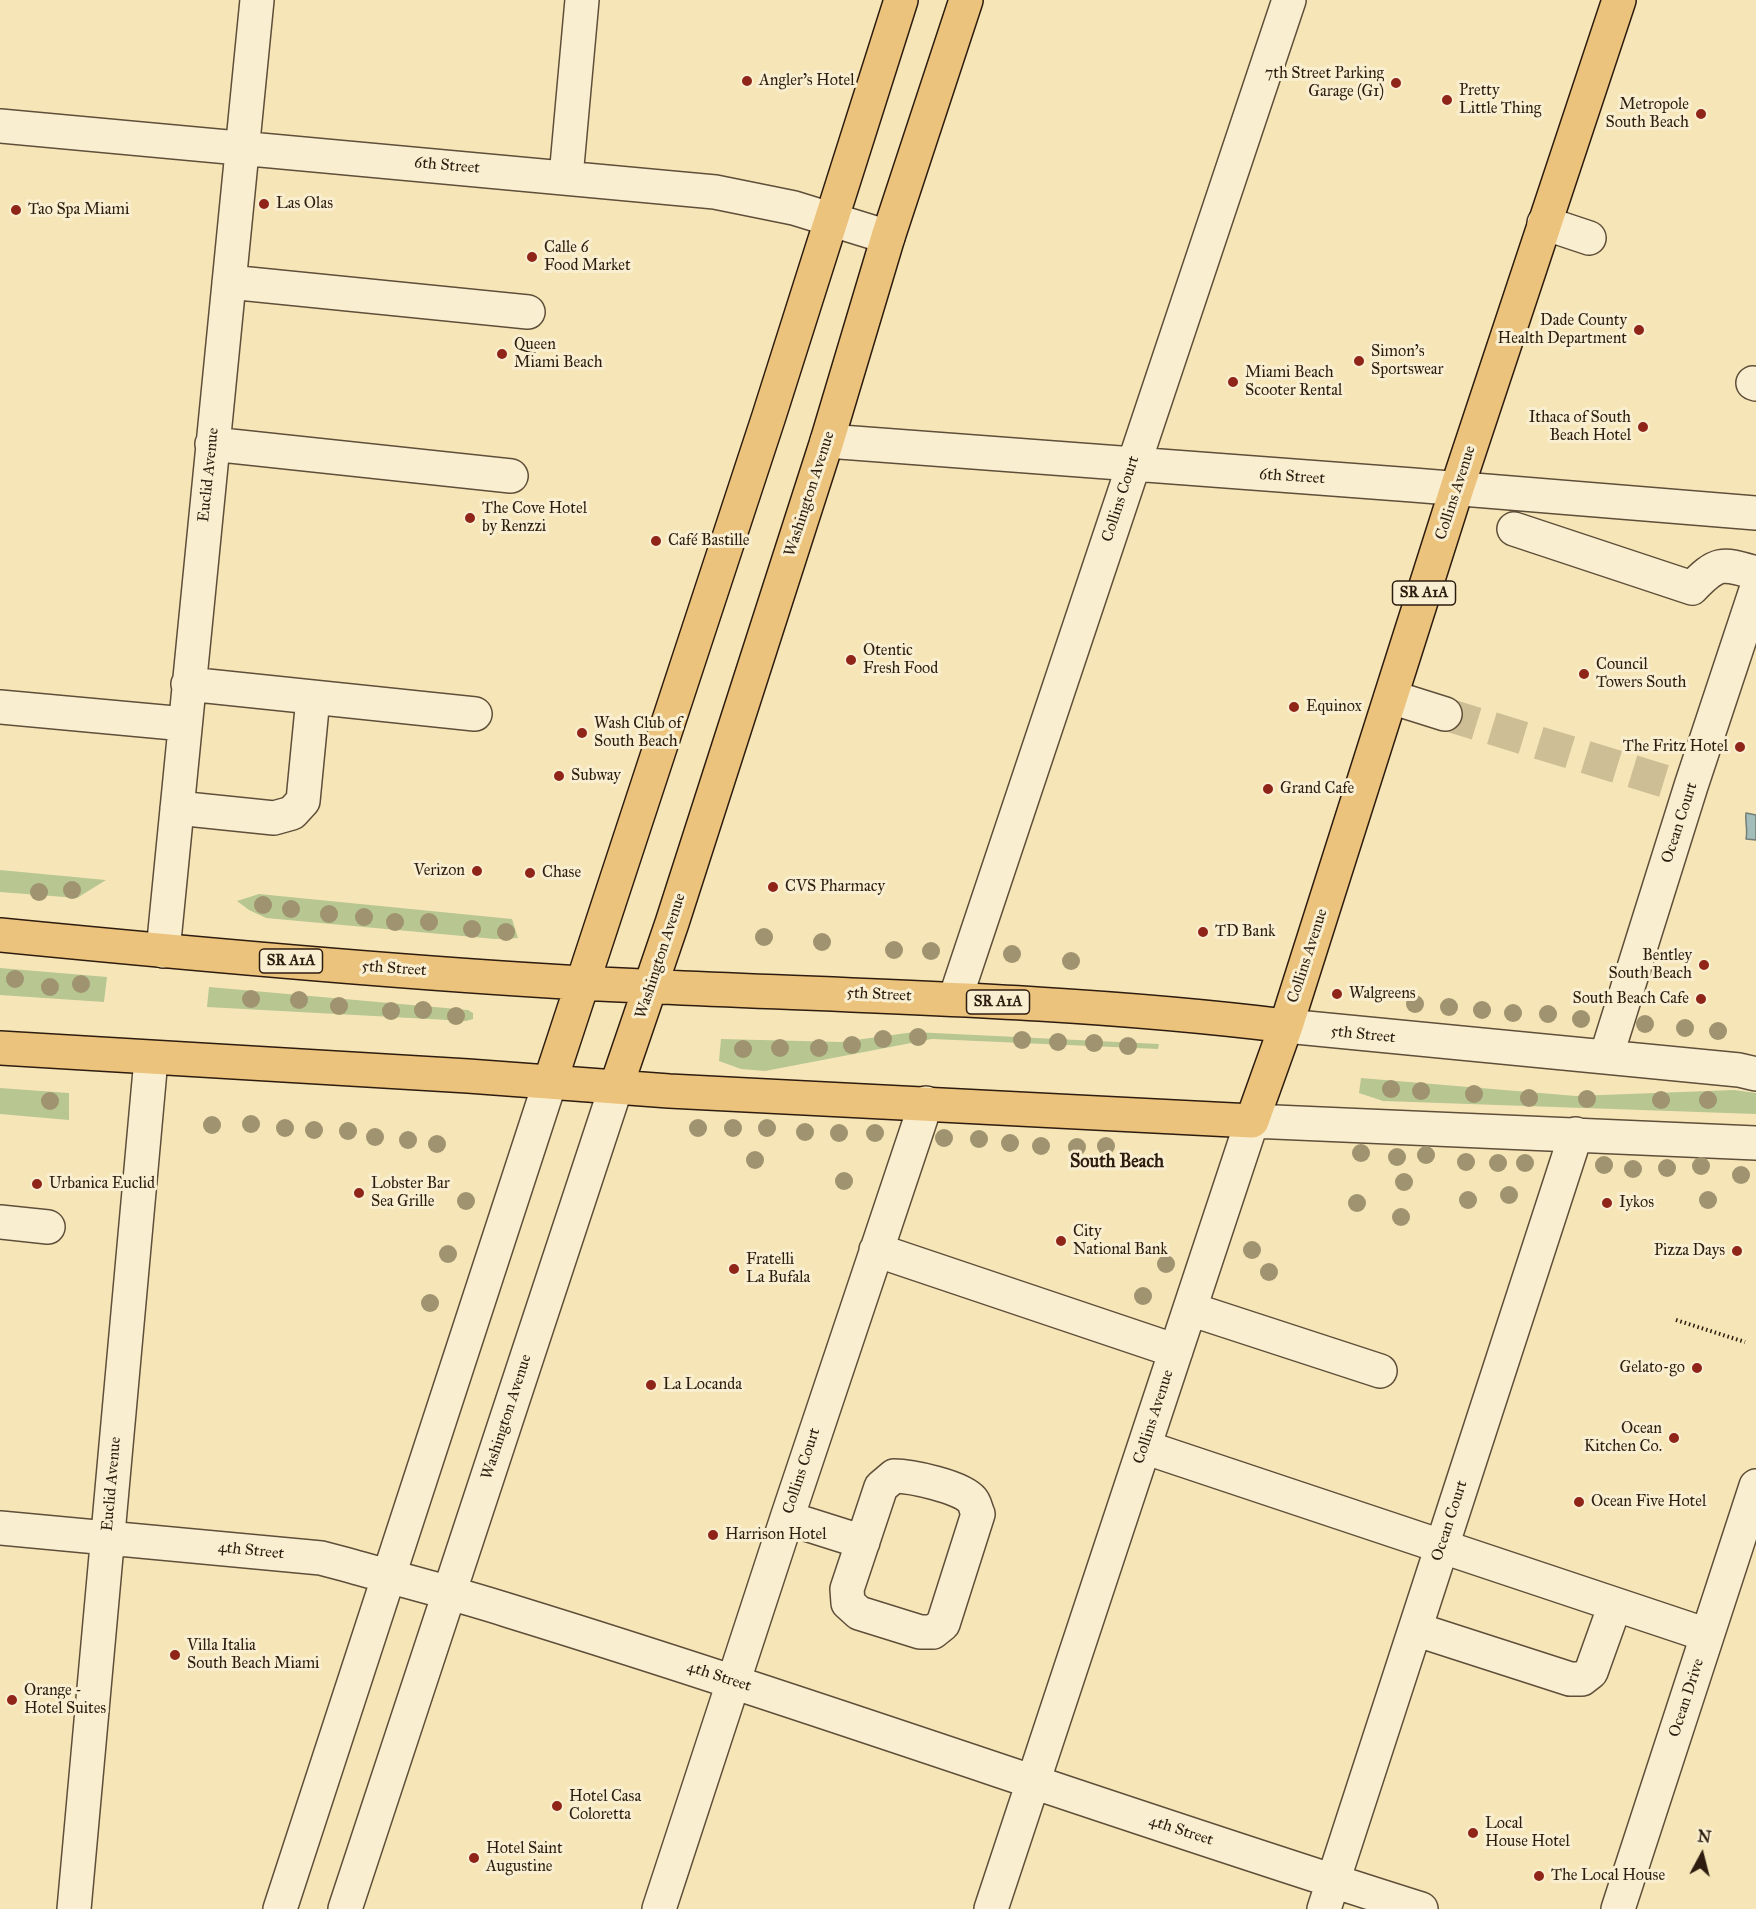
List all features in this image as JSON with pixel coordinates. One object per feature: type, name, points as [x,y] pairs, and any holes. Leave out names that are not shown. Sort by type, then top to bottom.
[{"type":"main road","points":[[550,1082],[769,416],[901,0]]},
{"type":"main road","name":"Washington Avenue","points":[[616,1087],[652,985],[827,441],[888,237],[966,0]]},
{"type":"main road","name":"Collins Avenue","points":[[1252,1121],[1286,1026],[1457,489],[1619,0]]},
{"type":"main road","name":"5th Street","points":[[0,935],[163,951],[583,983],[955,999],[1231,1019],[1286,1026]]},
{"type":"main road","points":[[0,1048],[616,1087],[1252,1121]]},
{"type":"street","name":"Euclid Avenue","points":[[163,951],[257,0]]},
{"type":"street","points":[[566,177],[582,0]]},
{"type":"street","name":"Collins Court","points":[[955,999],[1289,0]]},
{"type":"street","name":"6th Street","points":[[0,126],[566,177],[742,196],[888,237]]},
{"type":"street","points":[[1544,223],[1589,238]]},
{"type":"street","points":[[229,282],[528,312]]},
{"type":"street","name":"6th Street","points":[[827,441],[1756,513]]},
{"type":"street","points":[[212,444],[511,476]]},
{"type":"street","points":[[1514,529],[1692,588],[1708,571],[1726,564],[1756,573]]},
{"type":"street","name":"Ocean Court","points":[[1606,1057],[1691,786],[1756,590]]},
{"type":"street","points":[[188,684],[474,714]]},
{"type":"street","points":[[1391,697],[1445,714]]},
{"type":"street","points":[[177,808],[274,818],[292,813],[303,801],[313,698]]},
{"type":"street","points":[[0,707],[185,724]]},
{"type":"street","name":"5th Street","points":[[1286,1026],[1750,1071]]},
{"type":"street","name":"Euclid Avenue","points":[[74,1909],[151,1059]]},
{"type":"street","points":[[280,1909],[550,1082]]},
{"type":"street","name":"Washington Avenue","points":[[345,1909],[616,1087]]},
{"type":"street","name":"Collins Court","points":[[659,1909],[926,1103]]},
{"type":"street","points":[[1252,1121],[1756,1143]]},
{"type":"street","name":"Collins Avenue","points":[[992,1909],[1032,1782],[1252,1121]]},
{"type":"street","name":"Ocean Court","points":[[1328,1895],[1576,1134]]},
{"type":"street","points":[[0,1222],[48,1227]]},
{"type":"street","points":[[876,1250],[1176,1351]]},
{"type":"street","points":[[1190,1309],[1380,1371]]},
{"type":"street","points":[[1144,1447],[1707,1635]]},
{"type":"street","points":[[894,1476],[910,1476],[960,1492],[973,1500],[978,1514],[943,1624],[933,1632],[920,1632],[859,1614],[848,1603],[847,1589],[863,1542],[881,1487],[894,1476]]},
{"type":"street","name":"Ocean Drive","points":[[1618,1909],[1756,1486]]},
{"type":"street","points":[[787,1518],[863,1542]]},
{"type":"street","name":"4th Street","points":[[0,1528],[321,1558],[449,1593],[734,1682],[1032,1782],[1328,1895],[1421,1909]]},
{"type":"street","points":[[1415,1629],[1570,1679],[1582,1679],[1591,1672],[1615,1605]]},
{"type":"path","points":[[1676,1320],[1745,1342]]},
{"type":"green space","points":[[0,870],[106,880],[77,898],[0,892]]},
{"type":"green space","points":[[259,894],[512,919],[518,938],[495,939],[266,918],[237,901]]},
{"type":"green space","points":[[0,968],[107,977],[104,1002],[0,995]]},
{"type":"green space","points":[[209,987],[468,1010],[473,1013],[473,1019],[466,1021],[207,1007]]},
{"type":"green space","points":[[914,1032],[1159,1044],[1158,1049],[932,1039],[765,1071],[741,1069],[719,1061],[721,1039],[841,1042]]},
{"type":"green space","points":[[1361,1078],[1576,1096],[1734,1090],[1756,1093],[1756,1114],[1383,1101],[1359,1093]]},
{"type":"green space","points":[[0,1088],[69,1093],[69,1120],[0,1114]]},
{"type":"water","points":[[1746,813],[1756,815],[1756,840],[1746,839]]},
{"type":"tunnel","points":[[1445,714],[1664,781]]},
{"type":"place","name":"Angler's Hotel","points":[[747,81]]},
{"type":"place","name":"7th Street Parking Garage (G1)","points":[[1396,83]]},
{"type":"place","name":"Pretty Little Thing","points":[[1447,100]]},
{"type":"place","name":"Metropole South Beach","points":[[1701,114]]},
{"type":"place","name":"Las Olas","points":[[264,204]]},
{"type":"place","name":"Tao Spa Miami","points":[[16,210]]},
{"type":"place","name":"Calle 6 Food Market","points":[[532,257]]},
{"type":"place","name":"Dade County Health Department","points":[[1639,330]]},
{"type":"place","name":"Queen Miami Beach","points":[[502,354]]},
{"type":"place","name":"Simon's Sportswear","points":[[1359,361]]},
{"type":"place","name":"Miami Beach Scooter Rental","points":[[1233,382]]},
{"type":"place","name":"Ithaca of South Beach Hotel","points":[[1643,427]]},
{"type":"place","name":"The Cove Hotel by Renzzi","points":[[470,518]]},
{"type":"place","name":"Café Bastille","points":[[656,541]]},
{"type":"place","name":"Otentic Fresh Food","points":[[851,660]]},
{"type":"place","name":"Council Towers South","points":[[1584,674]]},
{"type":"place","name":"Equinox","points":[[1294,707]]},
{"type":"place","name":"Wash Club of South Beach","points":[[582,733]]},
{"type":"place","name":"The Fritz Hotel","points":[[1740,747]]},
{"type":"place","name":"Subway","points":[[559,776]]},
{"type":"place","name":"Grand Cafe","points":[[1268,789]]},
{"type":"place","name":"Verizon","points":[[477,871]]},
{"type":"place","name":"Chase","points":[[530,873]]},
{"type":"place","name":"CVS Pharmacy","points":[[773,887]]},
{"type":"place","name":"TD Bank","points":[[1203,932]]},
{"type":"place","name":"Bentley South Beach","points":[[1704,965]]},
{"type":"place","name":"Walgreens","points":[[1337,994]]},
{"type":"place","name":"South Beach Cafe","points":[[1701,999]]},
{"type":"place","name":"Urbanica Euclid","points":[[37,1184]]},
{"type":"place","name":"Lobster Bar Sea Grille","points":[[359,1193]]},
{"type":"place","name":"Iykos","points":[[1607,1203]]},
{"type":"place","name":"City National Bank","points":[[1061,1241]]},
{"type":"place","name":"Pizza Days","points":[[1737,1251]]},
{"type":"place","name":"Fratelli La Bufala","points":[[734,1269]]},
{"type":"place","name":"Gelato-go","points":[[1697,1368]]},
{"type":"place","name":"La Locanda","points":[[651,1385]]},
{"type":"place","name":"Ocean Kitchen Co.","points":[[1674,1438]]},
{"type":"place","name":"Ocean Five Hotel","points":[[1579,1502]]},
{"type":"place","name":"Harrison Hotel","points":[[713,1535]]},
{"type":"place","name":"Villa Italia South Beach Miami","points":[[175,1655]]},
{"type":"place","name":"Orange - Hotel Suites","points":[[12,1700]]},
{"type":"place","name":"Hotel Casa Coloretta","points":[[557,1806]]},
{"type":"place","name":"Local House Hotel","points":[[1473,1833]]},
{"type":"place","name":"Hotel Saint Augustine","points":[[474,1858]]},
{"type":"place","name":"The Local House","points":[[1539,1876]]},
{"type":"district","name":"South Beach","points":[[1117,1163]]}]
